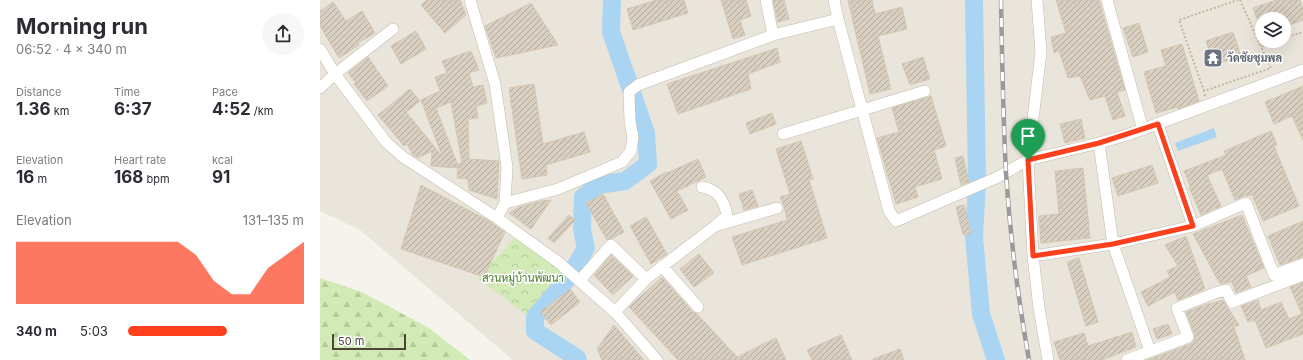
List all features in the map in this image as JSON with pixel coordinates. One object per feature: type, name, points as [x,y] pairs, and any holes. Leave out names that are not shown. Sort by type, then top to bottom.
[{"type":"street","points":[[470,0],[495,84],[507,167],[505,203],[497,218]]},
{"type":"street","points":[[766,0],[773,35]]},
{"type":"street","points":[[834,0],[889,211],[896,221],[998,177],[1028,160],[1099,143],[1143,130],[1303,70]]},
{"type":"street","points":[[1037,0],[1041,52],[1028,160],[1033,256],[1039,308],[1048,360]]},
{"type":"street","points":[[1107,0],[1143,130]]},
{"type":"street","points":[[505,203],[558,189],[622,162],[631,151],[632,137],[630,121],[633,89],[773,35],[838,19]]},
{"type":"street","points":[[320,88],[335,74],[393,29]]},
{"type":"street","points":[[320,49],[335,74],[386,142],[403,157],[497,218],[558,262],[615,312],[657,360]]},
{"type":"street","points":[[782,134],[925,91]]},
{"type":"street","points":[[1158,124],[1193,226]]},
{"type":"street","points":[[1099,143],[1113,244],[1150,352]]},
{"type":"street","points":[[615,312],[646,279],[727,216],[726,208],[717,192],[709,188],[702,187]]},
{"type":"street","points":[[1033,256],[1113,244],[1193,226],[1246,203],[1274,275],[1303,264]]},
{"type":"street","points":[[715,226],[777,208]]},
{"type":"street","points":[[578,279],[611,245],[646,279]]},
{"type":"street","points":[[662,266],[698,307]]},
{"type":"street","points":[[1127,360],[1188,337],[1177,308],[1226,290],[1232,302],[1303,275]]},
{"type":"path","points":[[1208,105],[1180,20],[1239,0],[1255,34]]},
{"type":"path","points":[[1291,36],[1303,32]]},
{"type":"path","points":[[1204,91],[1271,68],[1261,48]]},
{"type":"shaded area","points":[[320,0],[1303,0],[1303,360],[513,360],[360,230],[320,211]]},
{"type":"green space","name":"สวนหมู่บ้านพัฒนา","points":[[515,238],[569,277],[531,318],[477,278]]},
{"type":"green space","points":[[320,278],[362,292],[429,328],[470,360],[320,360]]},
{"type":"water","points":[[1214,128],[1217,137],[1178,151],[1175,143]]},
{"type":"building","points":[[427,0],[460,0],[466,15],[445,33],[421,5]]},
{"type":"building","points":[[656,0],[684,0],[688,13],[633,30],[627,9]]},
{"type":"building","points":[[721,0],[746,0],[751,16],[740,20],[745,35],[733,39]]},
{"type":"building","points":[[773,0],[784,0],[789,19],[778,22]]},
{"type":"building","points":[[848,0],[872,0],[875,14],[902,7],[907,29],[878,36],[891,89],[870,94]]},
{"type":"building","points":[[1056,0],[1099,0],[1125,90],[1117,92],[1125,116],[1113,120],[1105,96],[1090,100],[1080,76],[1068,78],[1059,51],[1054,53],[1051,37],[1066,33]]},
{"type":"building","points":[[1277,0],[1300,0],[1303,9],[1303,20],[1291,24],[1291,12],[1255,12],[1255,14],[1253,8]]},
{"type":"building","points":[[333,2],[346,21],[362,11],[375,33],[358,43],[359,45],[339,58],[320,26],[320,11]]},
{"type":"building","points":[[531,3],[558,45],[496,58],[485,26]]},
{"type":"building","points":[[1139,23],[1148,52],[1133,57],[1123,28]]},
{"type":"building","points":[[416,31],[426,49],[401,64],[391,46]]},
{"type":"building","points":[[1233,32],[1241,56],[1214,65],[1206,41]]},
{"type":"building","points":[[1182,44],[1199,101],[1178,109],[1178,107],[1156,113],[1144,72],[1166,66],[1161,50]]},
{"type":"building","points":[[777,48],[780,62],[748,74],[751,89],[678,114],[667,84]]},
{"type":"building","points":[[471,51],[479,70],[469,73],[473,87],[483,85],[487,103],[476,106],[478,118],[468,119],[469,159],[499,161],[497,199],[469,190],[468,179],[457,178],[458,168],[431,166],[432,151],[418,158],[413,155],[407,144],[404,146],[378,115],[410,89],[420,101],[406,112],[442,156],[421,100],[440,91],[435,77],[447,73],[442,61]],"holes":[[[451,102],[462,163],[458,164],[458,166],[436,108]]]},
{"type":"building","points":[[368,57],[388,86],[367,101],[354,84],[356,83],[348,73]]},
{"type":"building","points":[[923,57],[930,79],[910,85],[902,64]]},
{"type":"building","points":[[534,84],[543,144],[584,132],[590,152],[546,165],[547,175],[522,179],[509,88]]},
{"type":"building","points":[[1303,86],[1303,140],[1292,116],[1274,124],[1265,102]]},
{"type":"building","points":[[931,96],[946,146],[934,150],[942,179],[915,187],[918,197],[896,204],[877,138],[899,132],[892,108]]},
{"type":"building","points":[[772,113],[776,124],[750,134],[746,123]]},
{"type":"building","points":[[1081,119],[1085,138],[1065,143],[1060,124]]},
{"type":"building","points":[[1271,131],[1277,145],[1274,146],[1299,206],[1263,221],[1252,195],[1244,196],[1235,200],[1222,169],[1207,175],[1221,206],[1201,215],[1184,171],[1226,155],[1224,151]]},
{"type":"building","points":[[801,141],[813,179],[809,180],[827,238],[742,265],[732,237],[787,220],[784,206],[780,197],[790,194],[776,149]]},
{"type":"building","points":[[963,156],[969,182],[961,185],[955,158]]},
{"type":"building","points":[[698,159],[706,177],[677,191],[688,210],[671,219],[650,181],[666,172],[667,173]]},
{"type":"building","points":[[1152,165],[1158,183],[1118,196],[1112,178]]},
{"type":"building","points":[[1083,168],[1090,238],[1041,243],[1039,216],[1059,214],[1055,171]]},
{"type":"building","points":[[421,185],[489,221],[505,232],[484,277],[401,249]]},
{"type":"building","points":[[752,190],[758,206],[744,210],[739,194]]},
{"type":"building","points":[[603,194],[624,232],[607,240],[586,203]]},
{"type":"building","points":[[551,200],[531,229],[509,213],[519,207]]},
{"type":"building","points":[[964,205],[971,233],[963,235],[956,207]]},
{"type":"building","points":[[569,215],[575,220],[554,243],[548,238]]},
{"type":"building","points":[[1242,215],[1264,268],[1246,276],[1251,287],[1236,293],[1232,282],[1220,284],[1193,234]]},
{"type":"building","points":[[646,217],[667,254],[651,264],[630,226]]},
{"type":"building","points":[[1303,221],[1303,257],[1280,265],[1268,236]]},
{"type":"building","points":[[1186,236],[1205,289],[1178,300],[1175,292],[1148,306],[1141,292],[1170,277],[1167,271],[1178,266],[1165,245]]},
{"type":"building","points":[[699,254],[714,273],[694,287],[680,269]]},
{"type":"building","points":[[611,255],[633,276],[613,295],[594,275]]},
{"type":"building","points":[[1079,258],[1098,322],[1086,326],[1067,262]]},
{"type":"building","points":[[662,277],[693,312],[697,314],[737,357],[776,338],[786,360],[678,360],[629,307]]},
{"type":"building","points":[[1303,282],[1303,334],[1266,348],[1255,320],[1248,322],[1241,306],[1258,300],[1261,310],[1281,302],[1289,319],[1302,314],[1290,287]]},
{"type":"building","points":[[570,289],[580,302],[551,325],[540,312]]},
{"type":"building","points":[[1223,300],[1239,325],[1234,327],[1245,360],[1147,360],[1193,343],[1195,335],[1186,312]]},
{"type":"building","points":[[1168,324],[1172,334],[1157,339],[1153,329]]},
{"type":"building","points":[[614,325],[644,360],[602,360],[597,349]]},
{"type":"building","points":[[1132,332],[1136,347],[1102,360],[1060,360],[1054,342],[1084,333],[1088,346]]},
{"type":"building","points":[[841,335],[852,360],[812,360],[807,350]]},
{"type":"building","points":[[900,349],[904,360],[873,360],[873,359]]},
{"type":"waterway","points":[[578,360],[535,331],[535,317],[569,277],[586,248],[582,229],[583,197],[598,185],[625,181],[648,164],[646,133],[611,32],[612,0]]},
{"type":"waterway","points":[[974,0],[977,182],[974,237],[981,314],[996,360]]},
{"type":"railway","points":[[1001,0],[1006,173],[1015,267],[1029,360]]},
{"type":"place","name":"วัดชัยชุมพล","points":[[1213,58]]},
{"type":"route","points":[[1158,124],[1193,226],[1113,244],[1033,256],[1028,160],[1099,143],[1158,124]]}]
